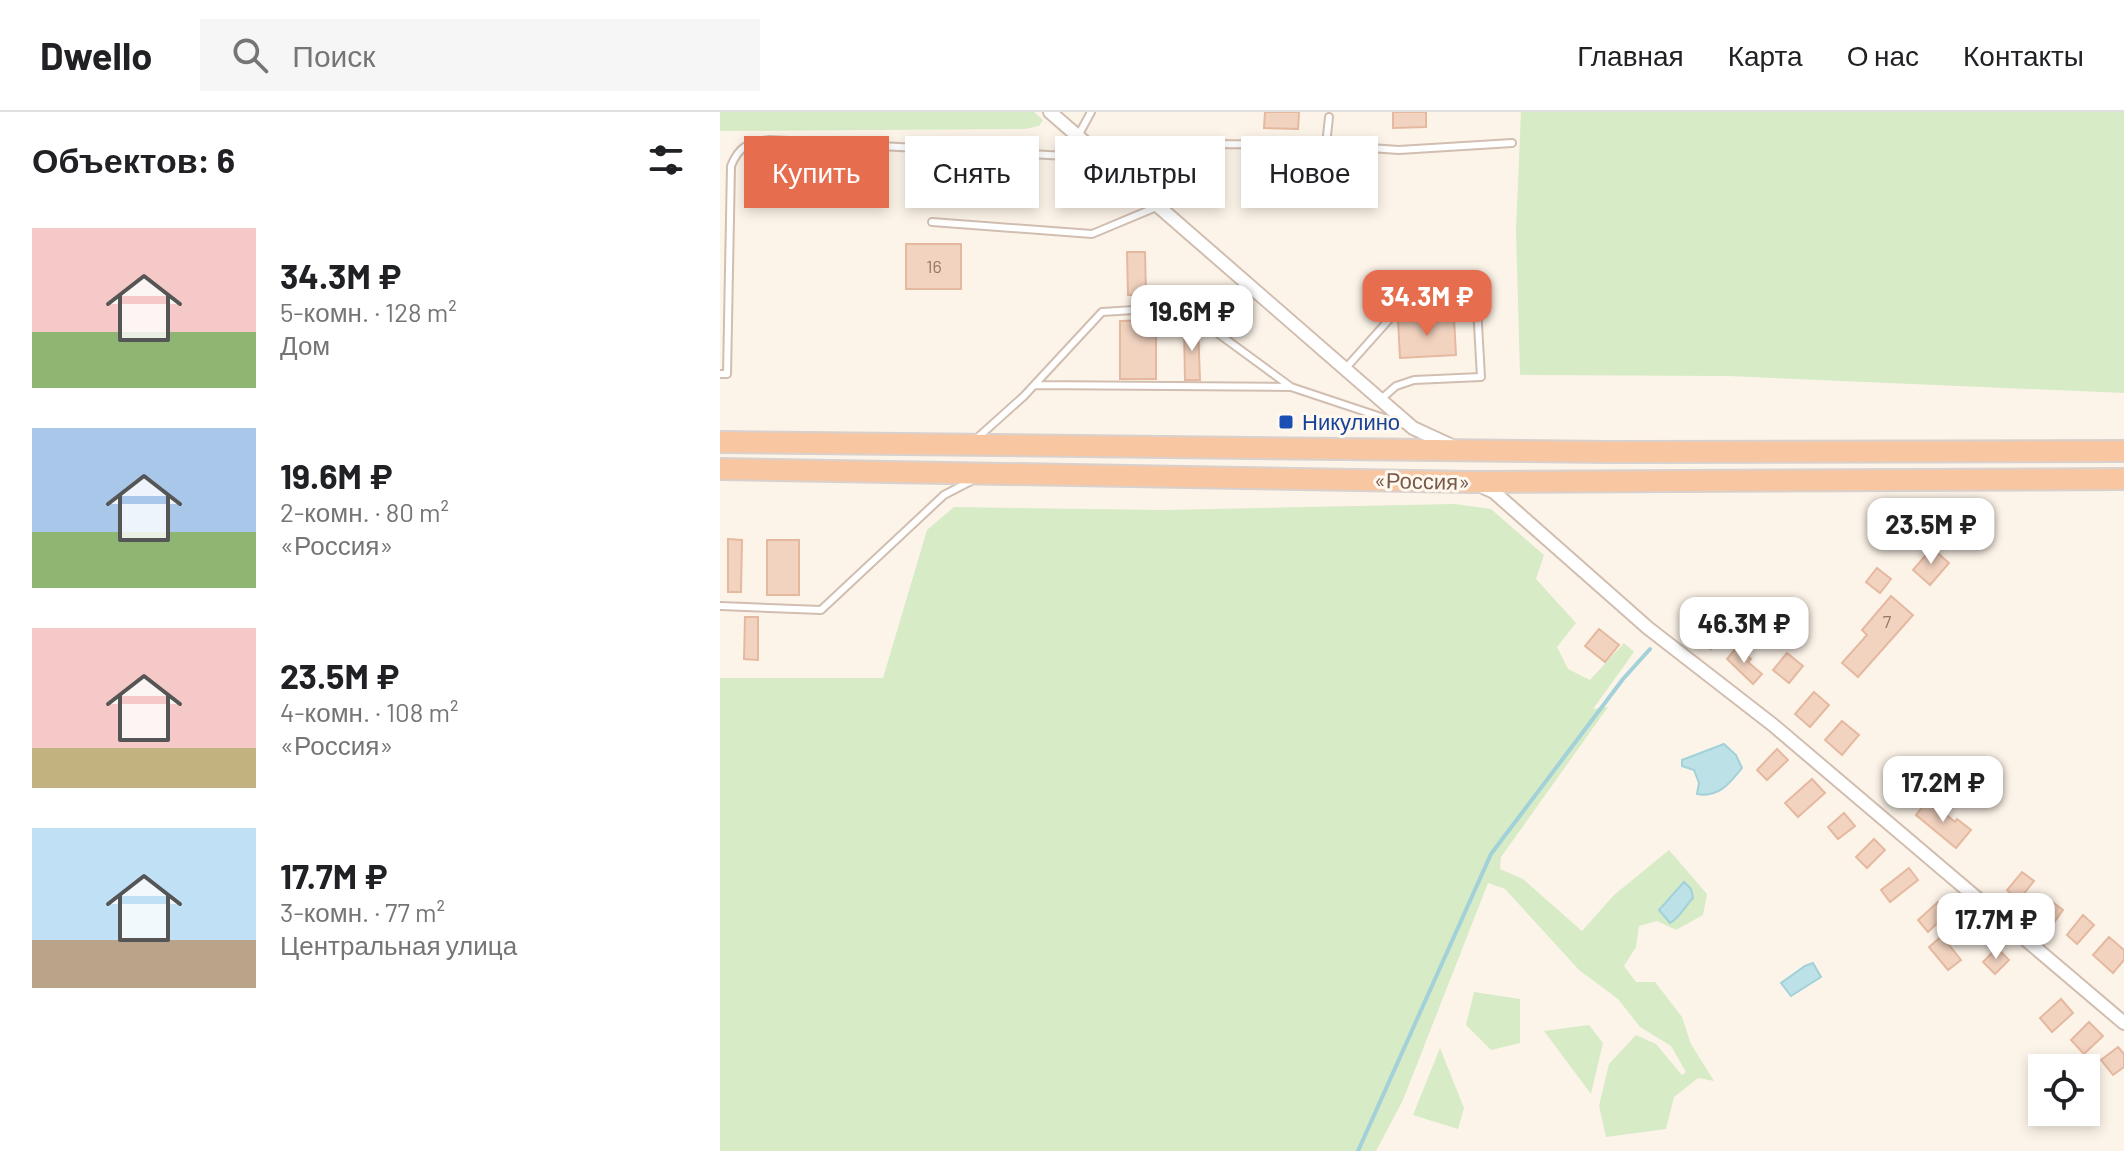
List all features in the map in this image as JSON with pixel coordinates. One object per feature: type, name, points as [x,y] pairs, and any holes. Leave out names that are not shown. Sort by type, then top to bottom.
[{"type":"highway","name":"«Россия»","points":[[720,442],[1608,452],[2124,451]]},
{"type":"highway","name":"«Россия»","points":[[720,469],[1472,482],[2124,479]]},
{"type":"street","points":[[1050,112],[1078,136]]},
{"type":"street","points":[[1161,208],[1413,428],[1458,448]]},
{"type":"street","points":[[1472,482],[1494,492],[1648,628],[1773,725],[2124,1023]]},
{"type":"lane","points":[[1078,136],[1091,112]]},
{"type":"lane","points":[[1327,136],[1329,117]]},
{"type":"lane","points":[[720,374],[727,374],[724,314],[731,166],[742,147],[751,142],[770,140],[1055,155]]},
{"type":"lane","points":[[1378,149],[1512,143]]},
{"type":"lane","points":[[932,222],[1092,234],[1154,208]]},
{"type":"lane","points":[[1345,369],[1394,314],[1445,294],[1477,307],[1481,377],[1414,380],[1396,386],[1380,400]]},
{"type":"lane","points":[[971,444],[1035,385],[1102,312],[1182,307],[1291,387],[1413,428]]},
{"type":"lane","points":[[1035,385],[1291,387]]},
{"type":"lane","points":[[720,606],[821,610],[944,495],[990,474]]},
{"type":"green space","points":[[720,112],[1034,112],[1043,120],[1039,126],[1025,129],[720,131]]},
{"type":"green space","points":[[1521,112],[2124,112],[2124,393],[1728,376],[1520,375],[1516,230]]},
{"type":"green space","points":[[1455,504],[1491,509],[1544,555],[1536,579],[1576,623],[1557,647],[1568,669],[1590,680],[1624,643],[1634,652],[1593,709],[1608,707],[1501,857],[1500,869],[1523,879],[1582,931],[1614,895],[1669,850],[1707,894],[1703,915],[1676,930],[1657,921],[1639,926],[1636,947],[1624,966],[1636,982],[1655,982],[1682,1017],[1691,1044],[1714,1081],[1698,1078],[1674,1097],[1666,1129],[1606,1137],[1599,1106],[1609,1064],[1636,1035],[1656,1044],[1682,1075],[1686,1072],[1671,1046],[1640,1027],[1618,999],[1579,970],[1505,889],[1488,883],[1403,1100],[1376,1151],[720,1151],[720,678],[883,678],[927,530],[954,507],[1163,510]]},
{"type":"green space","points":[[1474,992],[1520,999],[1520,1043],[1491,1050],[1466,1025]]},
{"type":"green space","points":[[1589,1025],[1603,1043],[1591,1094],[1544,1031]]},
{"type":"green space","points":[[1440,1048],[1464,1108],[1458,1129],[1413,1115]]},
{"type":"water","points":[[1724,744],[1736,755],[1742,768],[1718,791],[1697,794],[1699,783],[1694,770],[1682,766],[1682,760]]},
{"type":"water","points":[[1684,882],[1691,889],[1693,898],[1670,923],[1659,910]]},
{"type":"water","points":[[1813,963],[1821,977],[1791,996],[1781,983]]},
{"type":"building","points":[[1265,112],[1299,112],[1298,129],[1264,128]]},
{"type":"building","points":[[1393,112],[1426,112],[1426,127],[1393,128]]},
{"type":"building","points":[[906,244],[961,244],[961,289],[906,289]]},
{"type":"building","points":[[1127,252],[1145,252],[1146,295],[1128,295]]},
{"type":"building","points":[[1454,318],[1456,355],[1400,358],[1398,320]]},
{"type":"building","points":[[1156,320],[1156,379],[1120,379],[1120,321]]},
{"type":"building","points":[[1184,326],[1198,326],[1200,380],[1185,380]]},
{"type":"building","points":[[728,539],[742,540],[741,592],[728,592]]},
{"type":"building","points":[[767,540],[799,540],[799,595],[767,595]]},
{"type":"building","points":[[1932,548],[1949,563],[1930,585],[1913,570]]},
{"type":"building","points":[[1877,568],[1891,579],[1880,593],[1866,582]]},
{"type":"building","points":[[1891,596],[1913,615],[1858,677],[1842,663],[1867,635],[1862,630]]},
{"type":"building","points":[[745,617],[758,617],[758,660],[744,659]]},
{"type":"building","points":[[1710,621],[1724,633],[1711,649],[1697,636]]},
{"type":"building","points":[[1599,629],[1619,645],[1605,662],[1585,646]]},
{"type":"building","points":[[1737,647],[1762,674],[1753,684],[1727,659]]},
{"type":"building","points":[[1787,653],[1803,666],[1789,683],[1773,670]]},
{"type":"building","points":[[1814,692],[1829,705],[1810,727],[1795,714]]},
{"type":"building","points":[[1842,721],[1859,735],[1842,755],[1825,740]]},
{"type":"building","points":[[1777,749],[1788,760],[1767,780],[1757,770]]},
{"type":"building","points":[[1912,762],[1923,772],[1898,802],[1887,792]]},
{"type":"building","points":[[1812,779],[1825,793],[1798,817],[1785,803]]},
{"type":"building","points":[[1928,800],[1955,822],[1957,819],[1971,830],[1956,848],[1916,815]]},
{"type":"building","points":[[1844,813],[1855,826],[1838,839],[1828,827]]},
{"type":"building","points":[[1874,839],[1885,850],[1867,868],[1856,857]]},
{"type":"building","points":[[1909,868],[1918,880],[1890,902],[1881,890]]},
{"type":"building","points":[[2022,872],[2034,881],[2019,900],[2007,890]]},
{"type":"building","points":[[2047,898],[2063,910],[2052,925],[2036,913]]},
{"type":"building","points":[[1938,902],[1948,913],[1928,932],[1918,920]]},
{"type":"building","points":[[2083,915],[2094,925],[2077,944],[2067,935]]},
{"type":"building","points":[[1942,936],[1961,960],[1948,970],[1929,947]]},
{"type":"building","points":[[2109,937],[2124,950],[2124,960],[2113,973],[2093,955]]},
{"type":"building","points":[[1997,948],[2009,960],[1995,974],[1983,962]]},
{"type":"building","points":[[2061,999],[2073,1013],[2052,1032],[2040,1018]]},
{"type":"building","points":[[2089,1022],[2103,1036],[2084,1054],[2071,1040]]},
{"type":"building","points":[[2118,1047],[2124,1054],[2124,1067],[2113,1075],[2101,1060]]},
{"type":"waterway","points":[[1358,1151],[1491,854],[1623,679],[1650,649]]},
{"type":"place","name":"Никулино","points":[[1286,422]]}]
